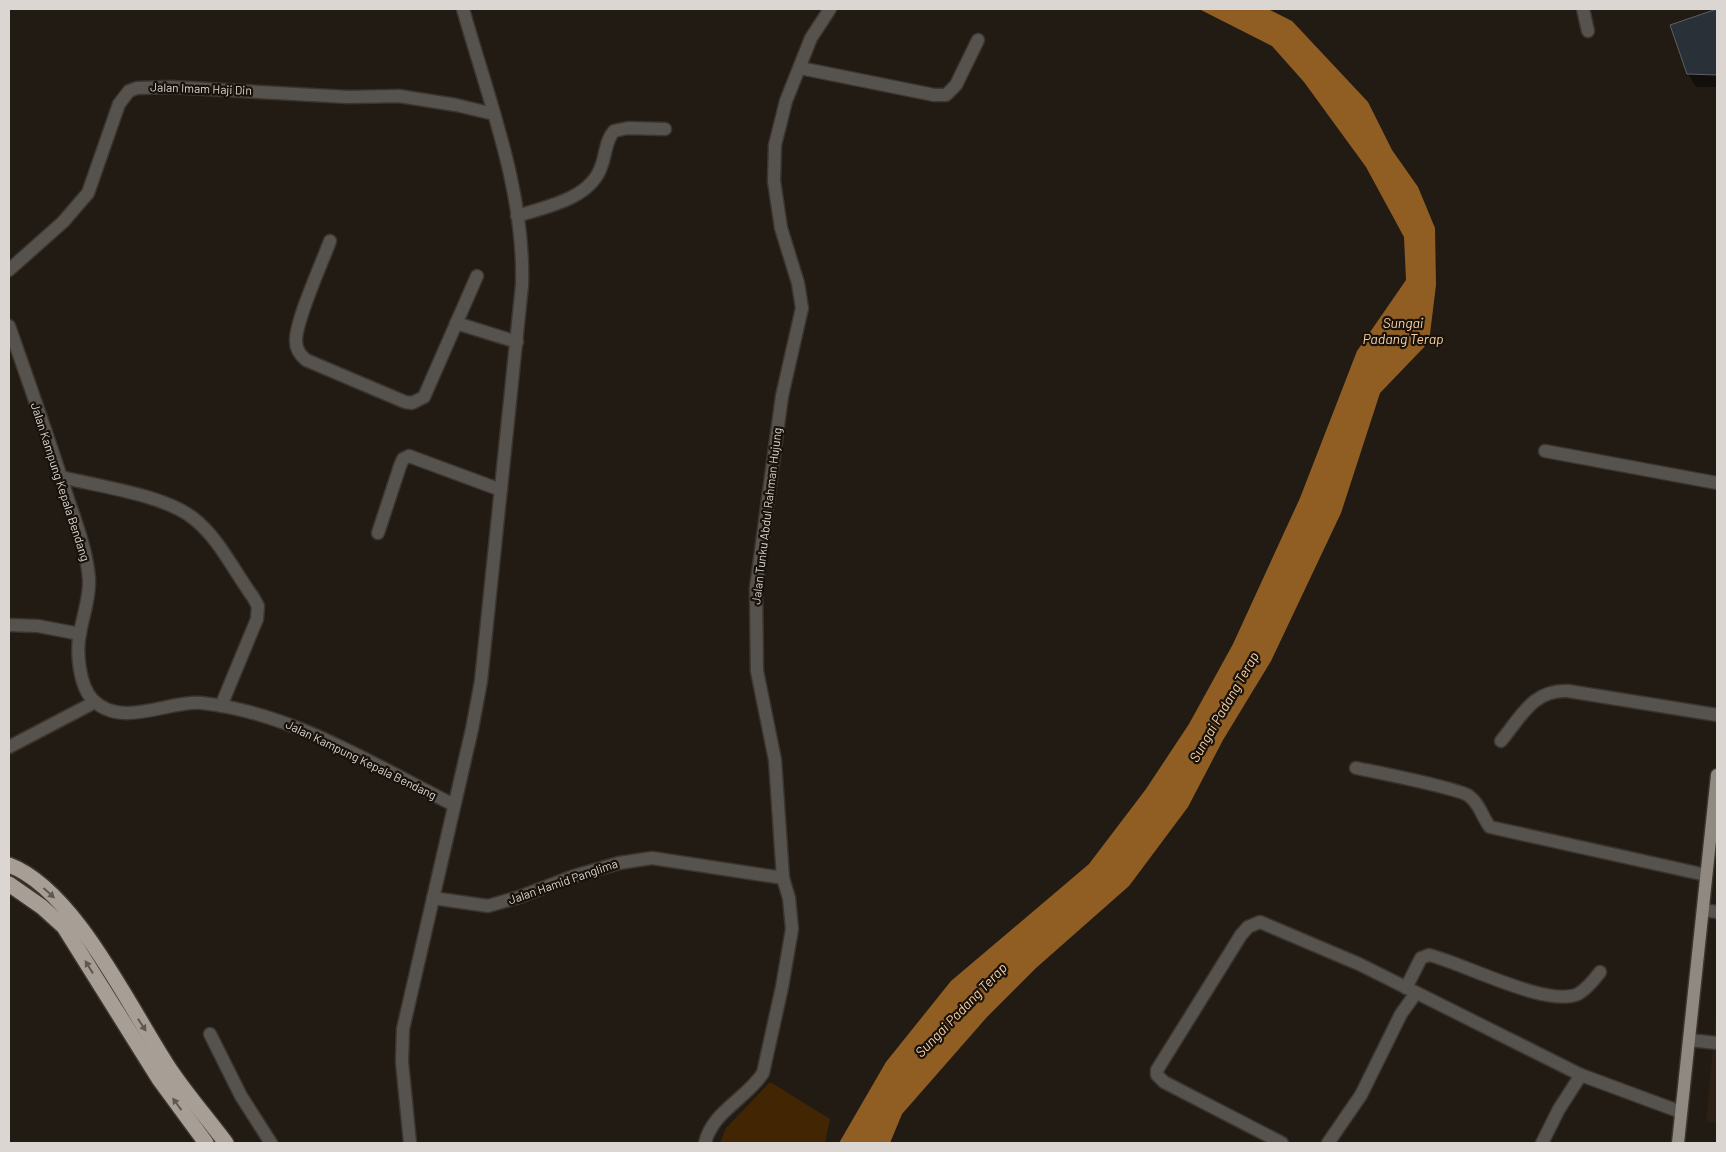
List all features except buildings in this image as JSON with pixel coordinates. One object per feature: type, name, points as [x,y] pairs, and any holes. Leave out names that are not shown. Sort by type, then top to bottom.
[{"type":"highway","points":[[9,865],[34,880],[68,912],[105,964],[172,1071],[226,1143]]},
{"type":"highway","points":[[9,884],[42,907],[64,927],[159,1080],[206,1143]]},
{"type":"main road","points":[[1678,1143],[1717,777]]},
{"type":"street","points":[[410,1143],[402,1062],[403,1029],[472,729],[481,681],[523,272],[517,216],[508,164],[463,9]]},
{"type":"street","name":"Jalan Tunku Abdul Rahman Hujung","points":[[705,1143],[712,1124],[749,1090],[764,1073],[790,941],[791,914],[783,878],[775,760],[757,671],[755,607],[760,556],[782,396],[801,318],[801,297],[798,283],[781,228],[774,181],[775,145],[786,101],[811,38],[830,9]]},
{"type":"street","points":[[1583,9],[1588,31]]},
{"type":"street","points":[[800,68],[934,95],[946,95],[956,85],[978,40]]},
{"type":"street","name":"Jalan Imam Haji Din","points":[[9,270],[63,222],[88,193],[119,104],[129,91],[137,88],[181,87],[348,97],[399,96],[456,104],[494,114]]},
{"type":"street","points":[[517,216],[570,197],[587,187],[597,176],[607,144],[614,131],[628,128],[665,129]]},
{"type":"street","points":[[330,242],[296,335],[298,350],[306,360],[412,403],[424,397],[477,276]]},
{"type":"street","points":[[456,323],[517,342]]},
{"type":"street","name":"Jalan Kampung Kepala Bendang","points":[[9,326],[62,477],[78,530],[89,580],[79,650],[83,679],[95,702],[108,709],[135,713],[185,703],[221,706],[257,714],[293,726],[454,806]]},
{"type":"street","points":[[1545,452],[1717,483]]},
{"type":"street","points":[[378,533],[400,466],[403,459],[409,456],[501,490]]},
{"type":"street","points":[[62,477],[126,493],[185,513],[202,526],[253,597],[258,606],[257,619],[221,706]]},
{"type":"street","points":[[9,625],[38,626],[80,634]]},
{"type":"street","points":[[1501,741],[1533,702],[1540,696],[1552,691],[1568,690],[1717,715]]},
{"type":"street","points":[[9,747],[95,702]]},
{"type":"street","points":[[1356,768],[1466,794],[1480,808],[1483,818],[1490,827],[1706,875]]},
{"type":"street","name":"Jalan Hamid Panglima","points":[[433,898],[488,906],[519,897],[574,876],[619,863],[652,858],[783,878]]},
{"type":"street","points":[[1703,910],[1717,912]]},
{"type":"street","points":[[1282,1143],[1164,1082],[1157,1075],[1158,1070],[1242,935],[1255,923],[1265,923],[1358,964],[1581,1075],[1681,1112]]},
{"type":"street","points":[[1328,1143],[1361,1095],[1402,1014],[1421,958],[1429,955],[1504,982],[1562,996],[1578,994],[1600,972]]},
{"type":"street","points":[[210,1034],[241,1096],[272,1143]]},
{"type":"street","points":[[1689,1040],[1717,1043]]},
{"type":"street","points":[[1542,1143],[1559,1109],[1581,1075]]},
{"type":"shaded area","points":[[1717,1005],[1717,1123],[1706,1122]]},
{"type":"shaded area","points":[[770,1082],[830,1119],[825,1143],[720,1143],[726,1128]]},
{"type":"water","name":"Sungai Padang Terap","points":[[1199,9],[1268,9],[1292,21],[1368,102],[1392,150],[1418,187],[1435,228],[1436,285],[1429,342],[1380,393],[1341,513],[1271,661],[1223,740],[1188,807],[1129,886],[1036,968],[987,1017],[902,1114],[890,1143],[839,1143],[886,1062],[951,981],[1089,864],[1146,789],[1189,724],[1233,644],[1300,498],[1357,351],[1406,280],[1404,237],[1366,167],[1304,82],[1272,46]]}]
